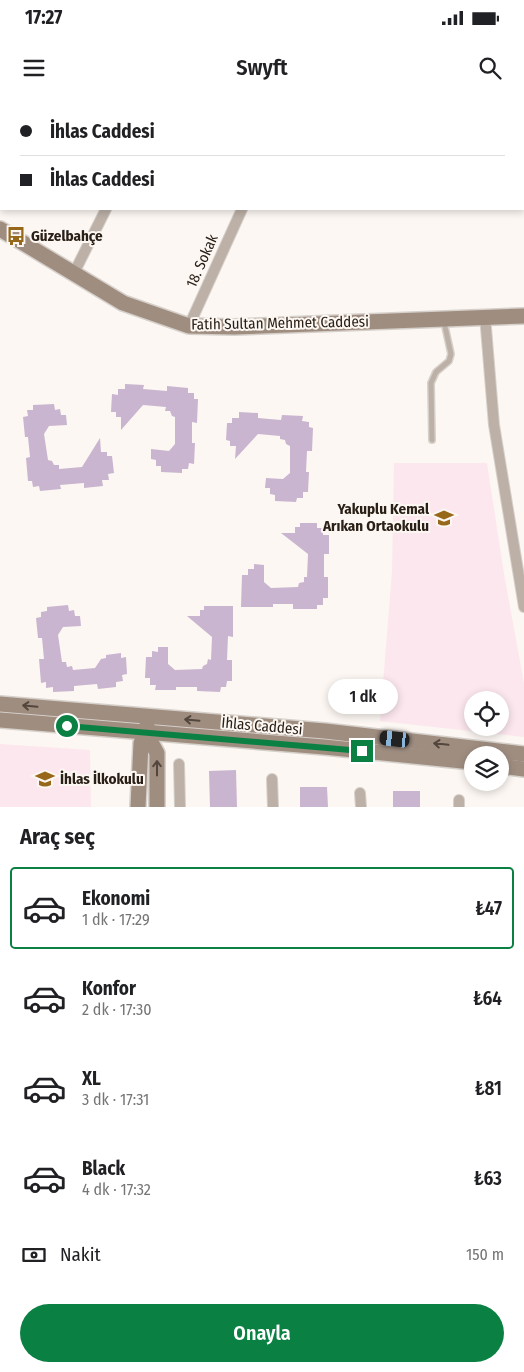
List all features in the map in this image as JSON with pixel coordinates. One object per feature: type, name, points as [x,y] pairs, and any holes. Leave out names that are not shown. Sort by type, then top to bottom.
[{"type":"main road","name":"Fatih Sultan Mehmet Caddesi","points":[[0,229],[123,303],[189,326],[234,327],[524,316]]},
{"type":"main road","name":"İhlas Caddesi","points":[[0,704],[325,731],[524,754]]},
{"type":"main road","points":[[138,807],[141,744],[146,733],[148,716]]},
{"type":"main road","name":"İhlas Caddesi","points":[[0,720],[324,747],[464,761]]},
{"type":"main road","points":[[324,747],[325,731]]},
{"type":"main road","points":[[146,733],[157,753],[157,807]]},
{"type":"main road","points":[[509,767],[524,769]]},
{"type":"street","points":[[74,273],[106,210]]},
{"type":"street","name":"18. Sokak","points":[[189,326],[242,210]]},
{"type":"street","points":[[485,316],[494,425],[524,607]]},
{"type":"street","points":[[179,764],[180,807]]},
{"type":"street","points":[[272,779],[273,807]]},
{"type":"street","points":[[360,793],[361,807]]},
{"type":"lane","points":[[432,440],[431,382],[436,372],[449,361],[451,354],[443,318]]},
{"type":"shaded area","points":[[394,463],[487,463],[504,574],[524,683],[524,737],[509,735],[509,691],[464,691],[464,730],[380,721],[392,572]]},
{"type":"shaded area","name":"İhlas İlkokulu","points":[[0,744],[90,750],[91,807],[0,807]]},
{"type":"building","points":[[125,384],[144,385],[143,389],[167,391],[167,386],[188,388],[188,393],[194,393],[194,399],[198,399],[197,423],[192,422],[192,443],[195,443],[194,464],[189,463],[188,469],[182,469],[182,473],[161,472],[161,466],[156,466],[156,460],[151,459],[151,449],[169,451],[175,444],[175,417],[172,416],[170,411],[165,411],[166,407],[143,405],[121,430],[121,417],[116,417],[116,412],[111,412],[112,394],[118,395],[118,389],[125,389]]},
{"type":"building","points":[[54,404],[55,410],[60,409],[61,415],[66,415],[67,425],[49,426],[44,434],[48,460],[52,461],[54,465],[59,465],[59,469],[82,467],[100,438],[101,452],[107,452],[107,456],[112,456],[114,473],[108,474],[109,480],[102,480],[103,486],[84,488],[84,483],[60,485],[61,489],[40,491],[39,486],[33,487],[32,481],[28,481],[26,458],[30,457],[23,417],[28,416],[27,410],[33,410],[33,405]]},
{"type":"building","points":[[239,412],[258,413],[258,418],[281,420],[282,415],[303,416],[302,421],[309,422],[309,427],[313,428],[312,451],[307,451],[306,472],[309,472],[308,492],[303,492],[303,498],[297,498],[296,502],[275,501],[275,495],[270,494],[270,488],[265,488],[266,478],[283,479],[290,473],[290,446],[286,444],[285,440],[280,439],[280,436],[258,434],[235,459],[236,446],[230,446],[230,441],[226,440],[227,423],[232,423],[232,418],[239,418]]},
{"type":"building","points":[[300,523],[317,523],[317,528],[323,528],[323,535],[329,535],[329,554],[324,554],[324,577],[328,577],[328,598],[323,598],[323,605],[317,605],[317,609],[293,609],[293,604],[273,604],[273,607],[241,607],[242,575],[248,575],[248,569],[254,569],[254,564],[264,565],[264,582],[271,588],[298,587],[299,583],[304,582],[304,577],[307,577],[308,554],[281,533],[295,533],[295,527],[300,527]]},
{"type":"building","points":[[68,605],[69,611],[74,610],[75,616],[80,616],[81,626],[63,627],[58,635],[62,662],[66,662],[67,667],[72,666],[73,670],[95,668],[101,659],[106,658],[106,655],[121,653],[121,658],[126,657],[127,674],[122,675],[123,681],[116,682],[116,687],[98,689],[97,684],[74,686],[74,691],[53,692],[53,687],[46,688],[46,682],[41,683],[39,659],[44,659],[42,638],[38,638],[36,618],[41,617],[41,612],[47,611],[47,607]]},
{"type":"building","points":[[204,606],[233,606],[233,637],[228,636],[227,660],[232,660],[232,681],[227,681],[226,687],[221,687],[220,692],[197,691],[197,687],[155,690],[156,685],[150,685],[150,678],[145,678],[146,657],[152,657],[152,651],[158,652],[158,647],[168,647],[168,664],[175,670],[202,669],[207,664],[208,659],[211,660],[212,637],[187,616],[200,616],[200,610],[204,610]]},
{"type":"building","points":[[236,770],[237,807],[210,807],[209,771]]},
{"type":"building","points":[[300,787],[327,787],[328,807],[300,807]]},
{"type":"building","points":[[393,791],[420,791],[420,807],[393,807]]},
{"type":"place","name":"Güzelbahçe","points":[[16,236]]},
{"type":"place","name":"Yakuplu Kemal Arıkan Ortaokulu","points":[[444,518]]},
{"type":"place","name":"İhlas İlkokulu","points":[[45,779]]},
{"type":"route","points":[[67,726],[362,751]]}]
